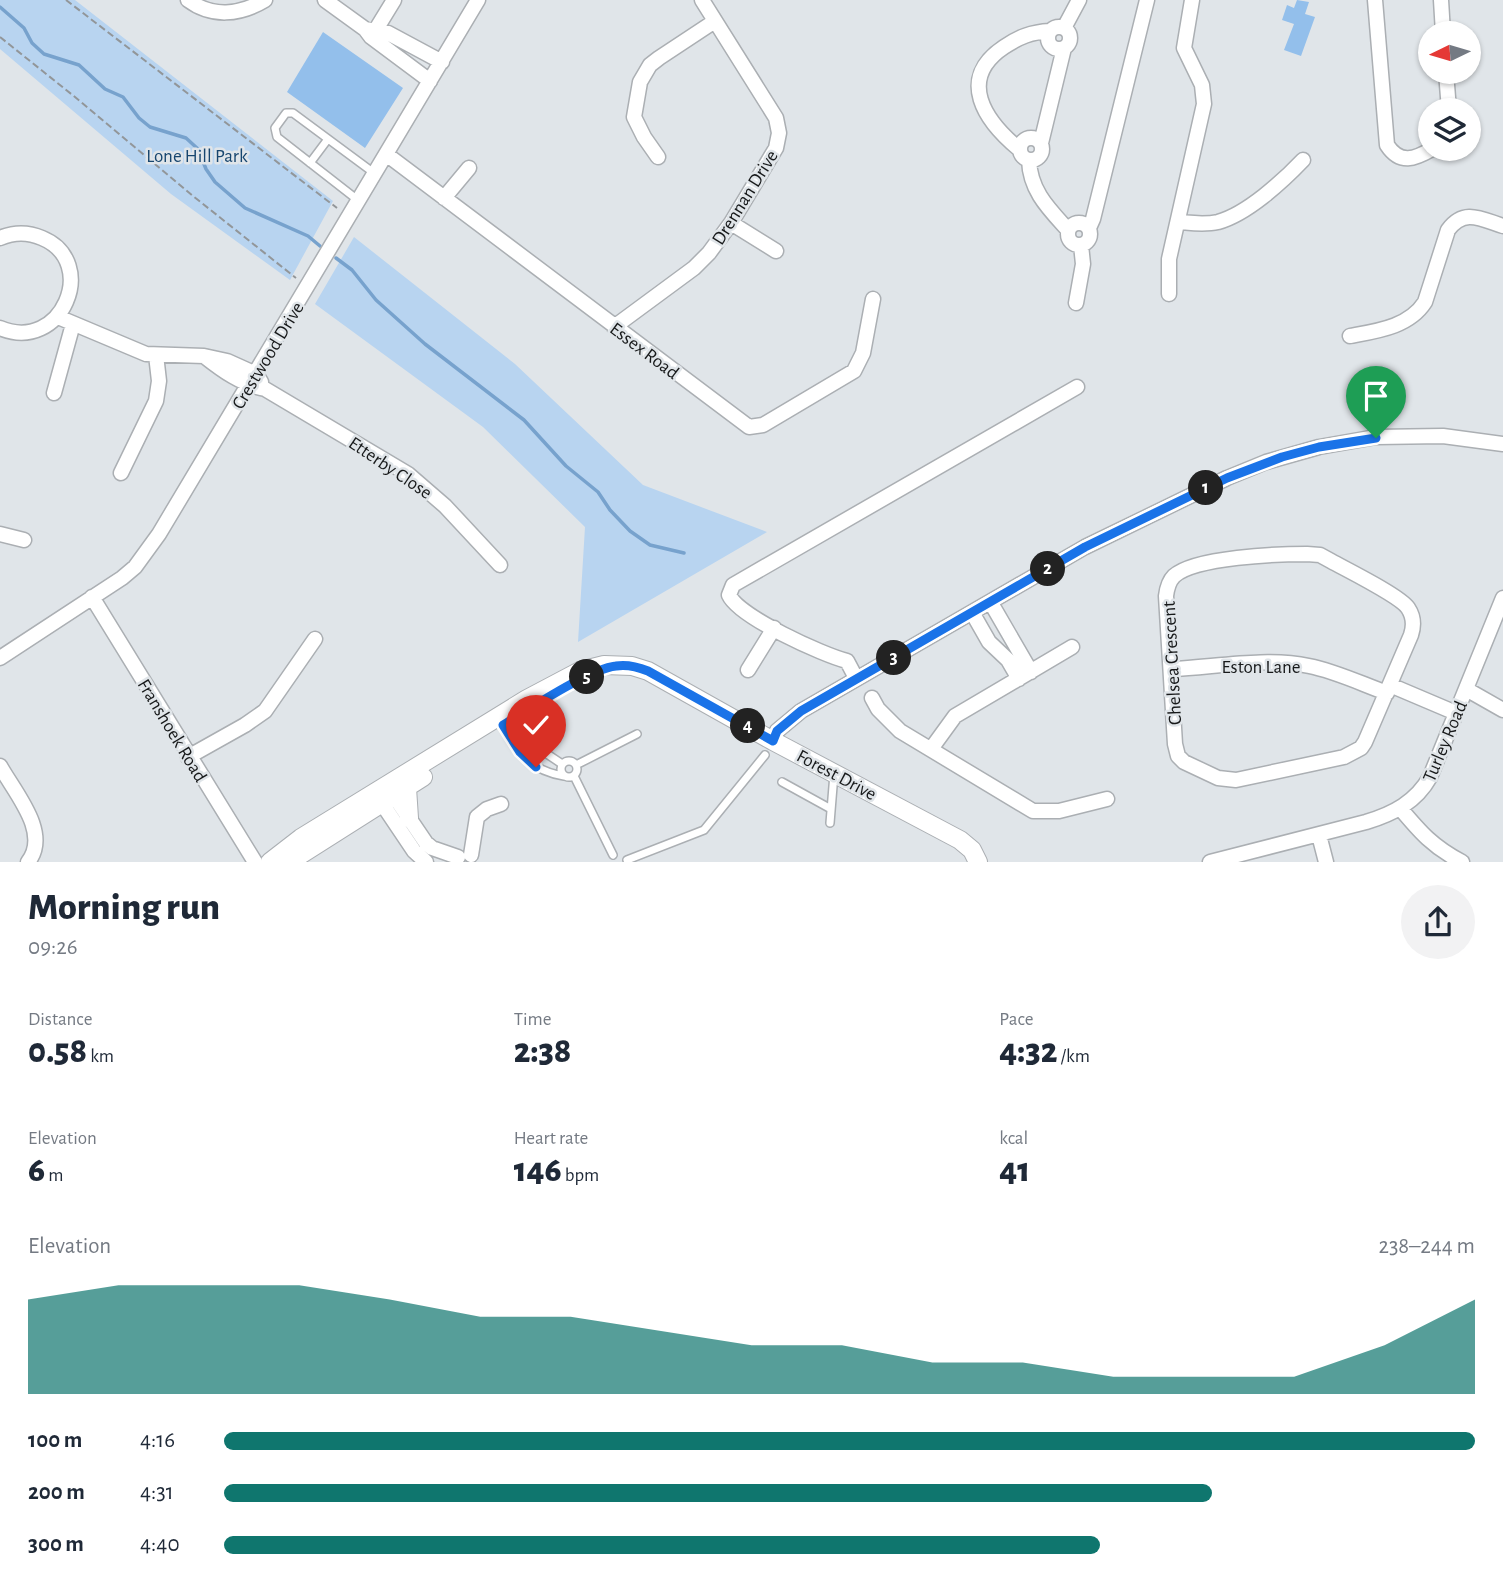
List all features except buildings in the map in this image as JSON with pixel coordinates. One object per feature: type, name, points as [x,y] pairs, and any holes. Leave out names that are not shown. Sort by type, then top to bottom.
[{"type":"street","points":[[188,0],[197,7],[222,13],[240,12],[265,0]]},
{"type":"street","points":[[325,0],[371,32],[429,81]]},
{"type":"street","points":[[371,32],[394,0]]},
{"type":"street","name":"Crestwood Drive","points":[[0,658],[122,578],[159,534],[478,0]]},
{"type":"street","name":"Drennan Drive","points":[[614,327],[702,261],[731,223],[776,148],[779,133],[776,118],[702,0]]},
{"type":"street","points":[[1057,29],[1079,0]]},
{"type":"street","points":[[1081,245],[1089,239],[1089,228],[1147,0]]},
{"type":"street","points":[[1169,294],[1169,259],[1204,104],[1202,86],[1184,48],[1192,0]]},
{"type":"street","points":[[1375,0],[1387,145],[1397,157],[1412,159],[1418,156]]},
{"type":"street","points":[[1441,0],[1442,21]]},
{"type":"street","points":[[658,157],[634,117],[640,82],[650,65],[715,21]]},
{"type":"street","points":[[1024,155],[1003,136],[981,103],[978,90],[980,74],[989,57],[1026,33],[1057,29],[1069,32],[1070,39],[1064,48],[1041,143],[1036,138],[1028,137],[1022,142],[1030,174],[1041,199],[1068,230],[1071,242],[1081,245]]},
{"type":"street","points":[[371,32],[401,39],[442,62]]},
{"type":"street","name":"Essex Road","points":[[386,154],[743,425],[756,428],[812,398],[854,371],[863,354],[873,299]]},
{"type":"street","points":[[1179,222],[1219,222],[1254,202],[1285,179],[1303,160]]},
{"type":"street","points":[[444,198],[469,168]]},
{"type":"street","points":[[1350,336],[1396,324],[1420,310],[1448,230],[1455,222],[1461,218],[1472,217],[1503,226]]},
{"type":"street","points":[[731,223],[776,251]]},
{"type":"street","points":[[1068,230],[1076,223],[1084,223],[1089,228]]},
{"type":"street","points":[[0,328],[17,333],[32,332],[46,326],[58,317],[66,305],[71,276],[58,249],[47,240],[33,234],[1,235]]},
{"type":"street","points":[[1076,303],[1083,264],[1081,245]]},
{"type":"street","points":[[58,317],[132,349],[156,355],[204,356],[220,369],[252,380]]},
{"type":"street","points":[[54,393],[72,324]]},
{"type":"street","points":[[121,473],[156,401],[159,381],[156,355]]},
{"type":"street","name":"Etterby Close","points":[[252,380],[408,474],[446,506],[500,565]]},
{"type":"street","points":[[856,678],[847,661],[808,647],[731,600],[729,595],[733,585],[1076,387]]},
{"type":"street","points":[[769,748],[777,731],[787,721],[856,678],[1104,538],[1227,478],[1266,462],[1319,447],[1376,438],[1443,436],[1503,443]]},
{"type":"street","points":[[0,534],[24,540]]},
{"type":"street","name":"Chelsea Crescent","points":[[1257,555],[1320,555],[1404,603],[1409,610],[1414,627],[1388,689],[1365,742],[1361,748],[1345,757],[1245,780],[1229,780],[1191,766],[1178,756],[1175,744],[1166,596],[1171,579],[1177,574],[1208,564],[1257,555]]},
{"type":"street","name":"Franshoek Road","points":[[92,597],[255,862]]},
{"type":"street","name":"Turley Road","points":[[1210,862],[1376,819],[1419,795],[1503,598]]},
{"type":"street","points":[[991,603],[1025,675]]},
{"type":"street","points":[[973,614],[989,642],[1025,675]]},
{"type":"street","points":[[748,670],[774,628]]},
{"type":"street","points":[[188,757],[265,711],[315,639]]},
{"type":"street","points":[[931,749],[955,716],[1072,647]]},
{"type":"street","name":"Eston Lane","points":[[1172,669],[1270,663],[1312,666],[1456,713]]},
{"type":"street","name":"Forest Drive","points":[[289,862],[389,793],[508,717],[613,666],[632,666],[648,671],[769,748],[835,773],[960,840],[972,850],[978,862]]},
{"type":"street","points":[[1466,689],[1503,710]]},
{"type":"street","points":[[872,698],[878,709],[900,732],[1033,811],[1059,811],[1107,799]]},
{"type":"street","points":[[0,766],[36,829],[35,852],[27,862]]},
{"type":"street","points":[[389,793],[432,848],[465,859],[477,817],[500,804]]},
{"type":"street","points":[[389,793],[414,851],[426,862]]},
{"type":"street","name":"Forest Drive","points":[[270,862],[301,838],[389,793]]},
{"type":"street","points":[[1400,808],[1436,848],[1462,862]]},
{"type":"street","points":[[1319,835],[1326,862]]},
{"type":"lane","points":[[359,201],[275,133],[275,128],[286,113],[293,113],[375,173]]},
{"type":"lane","points":[[310,163],[328,139]]},
{"type":"lane","points":[[508,717],[538,748],[562,764]]},
{"type":"lane","points":[[508,717],[520,752],[530,763],[544,771],[569,778],[574,776]]},
{"type":"lane","points":[[576,765],[637,734]]},
{"type":"lane","points":[[576,765],[574,776],[612,858],[621,854],[627,861],[704,830],[769,748]]},
{"type":"lane","points":[[562,764],[569,761],[576,765]]},
{"type":"lane","points":[[562,764],[561,773],[564,776]]},
{"type":"lane","points":[[830,823],[835,773]]},
{"type":"lane","points":[[782,782],[831,809]]},
{"type":"path","points":[[66,0],[349,217]]},
{"type":"path","points":[[0,37],[307,287]]},
{"type":"green space","name":"Lone Hill Park","points":[[0,0],[75,0],[333,201],[290,280],[171,194],[0,49]]},
{"type":"green space","points":[[354,237],[515,364],[643,485],[767,532],[578,642],[585,527],[483,427],[315,304]]},
{"type":"waterway","points":[[0,7],[24,28],[32,43],[44,54],[79,65],[105,89],[123,97],[139,118],[150,127],[186,138],[198,149],[215,182],[245,208],[308,236],[320,246]]},
{"type":"waterway","points":[[336,258],[352,270],[376,300],[425,344],[524,420],[566,466],[598,492],[610,510],[630,531],[650,545],[684,553]]},
{"type":"route","points":[[536,767],[520,752],[503,725],[575,683],[613,666],[632,666],[648,671],[773,741],[777,731],[801,711],[1085,547],[1266,462],[1319,447],[1376,438]]}]
